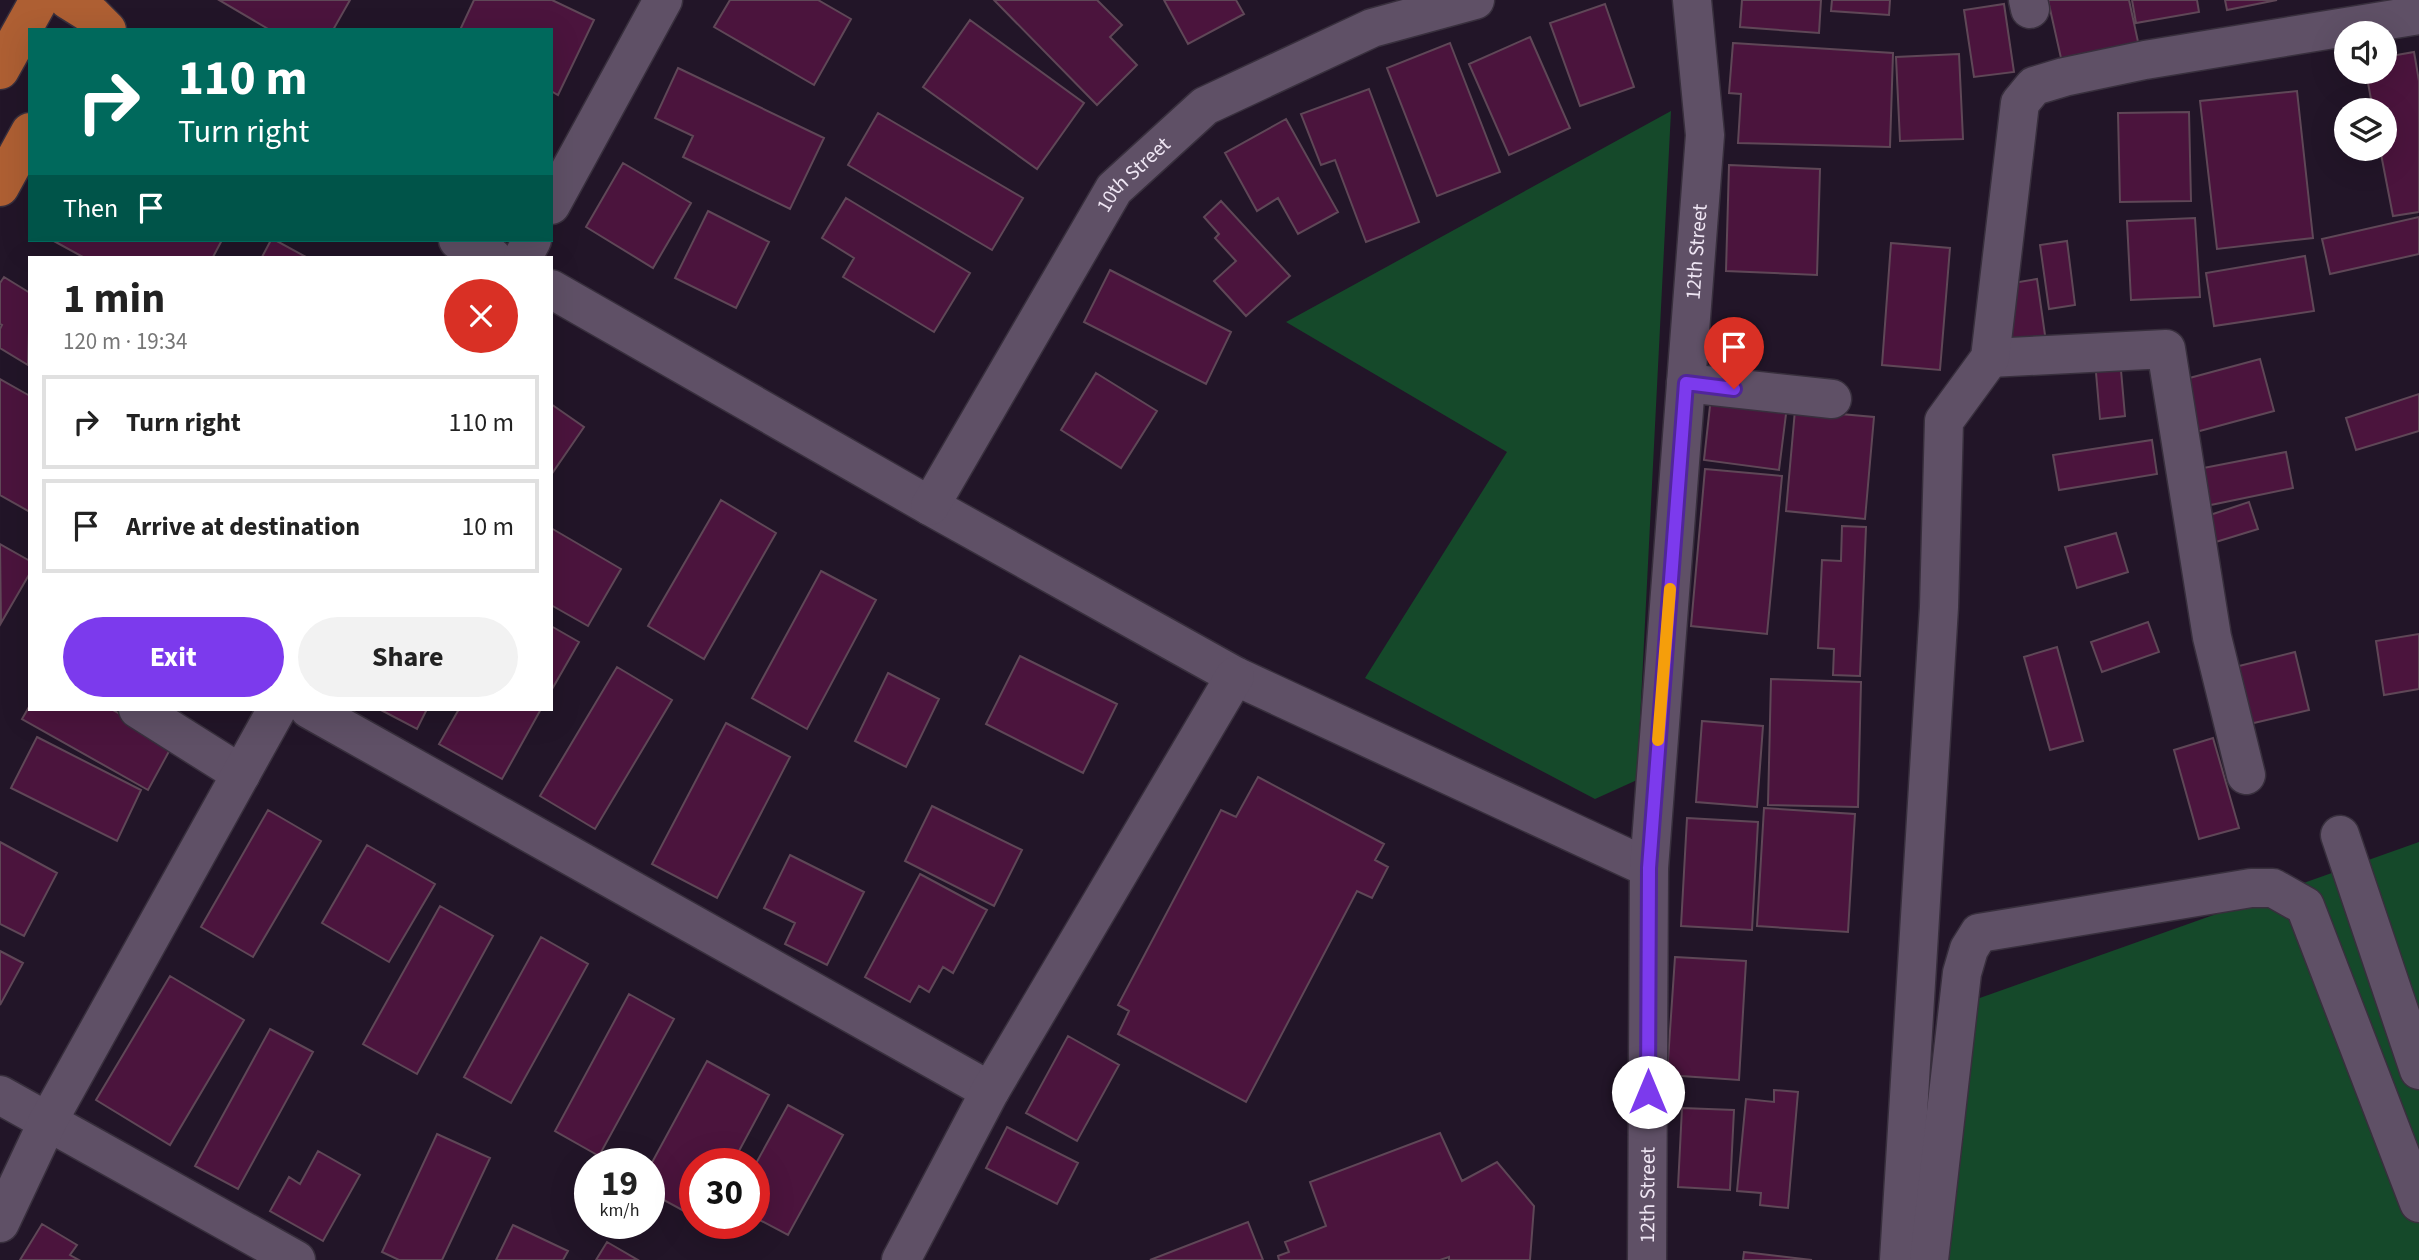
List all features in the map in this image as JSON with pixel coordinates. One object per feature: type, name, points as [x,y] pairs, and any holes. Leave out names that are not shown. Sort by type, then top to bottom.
[{"type":"main road","points":[[0,70],[16,34],[38,0]]},
{"type":"main road","points":[[0,187],[28,136]]},
{"type":"street","points":[[553,201],[663,0]]},
{"type":"street","name":"10th Street","points":[[930,506],[1114,189],[1205,106],[1372,28],[1475,0]]},
{"type":"street","name":"12th Street","points":[[1647,1260],[1649,868],[1705,135],[1692,0]]},
{"type":"street","points":[[1899,1260],[1939,607],[1944,421],[1990,358],[2020,103],[2034,86],[2145,60],[2419,15]]},
{"type":"street","points":[[462,242],[490,256]]},
{"type":"street","points":[[553,290],[930,506],[1235,676],[1649,868]]},
{"type":"street","points":[[1990,358],[2166,349],[2212,636],[2246,775]]},
{"type":"street","points":[[1686,383],[1832,399]]},
{"type":"street","points":[[901,1260],[990,1091],[1235,676]]},
{"type":"street","points":[[141,711],[241,774]]},
{"type":"street","points":[[0,1223],[48,1121],[276,711]]},
{"type":"street","points":[[313,711],[990,1091]]},
{"type":"street","points":[[2340,835],[2419,1070]]},
{"type":"street","points":[[1929,1260],[1962,973],[1969,949],[1979,933],[2251,888],[2273,888],[2305,906],[2419,1203]]},
{"type":"street","points":[[0,1095],[296,1260]]},
{"type":"green space","points":[[1671,111],[1637,780],[1595,799],[1365,678],[1507,452],[1286,322]]},
{"type":"green space","points":[[2419,842],[2419,1260],[1945,1260],[1960,1005]]},
{"type":"building","points":[[219,0],[350,0],[334,28],[267,28]]},
{"type":"building","points":[[474,0],[552,0],[594,20],[558,95],[553,92],[553,28],[461,28]]},
{"type":"building","points":[[730,0],[818,0],[851,19],[814,85],[714,27]]},
{"type":"building","points":[[994,0],[1097,0],[1122,25],[1110,37],[1137,65],[1097,105]]},
{"type":"building","points":[[1164,0],[1236,0],[1244,14],[1188,44]]},
{"type":"building","points":[[1742,0],[1821,0],[1819,33],[1740,27]]},
{"type":"building","points":[[1832,0],[1890,0],[1889,15],[1831,11]]},
{"type":"building","points":[[2048,0],[2129,0],[2140,51],[2063,67]]},
{"type":"building","points":[[2132,0],[2197,0],[2199,12],[2136,23]]},
{"type":"building","points":[[2225,0],[2277,0],[2227,10]]},
{"type":"building","points":[[1605,4],[1634,87],[1580,106],[1550,23]]},
{"type":"building","points":[[2004,4],[2014,72],[1974,77],[1964,10]]},
{"type":"building","points":[[970,20],[1084,103],[1037,169],[923,87]]},
{"type":"building","points":[[1530,37],[1570,128],[1509,155],[1469,64]]},
{"type":"building","points":[[1450,43],[1500,172],[1437,196],[1387,68]]},
{"type":"building","points":[[1733,43],[1893,53],[1890,147],[1738,143],[1741,94],[1729,93]]},
{"type":"building","points":[[2414,52],[2419,81],[2419,212],[2393,216],[2382,161],[2397,161],[2397,98],[2371,98],[2368,84],[2397,84],[2397,55]]},
{"type":"building","points":[[1959,54],[1963,139],[1900,141],[1896,57]]},
{"type":"building","points":[[678,68],[824,138],[790,209],[683,157],[693,136],[655,118]]},
{"type":"building","points":[[1369,89],[1419,222],[1366,242],[1335,160],[1321,165],[1301,114]]},
{"type":"building","points":[[2297,91],[2313,238],[2217,249],[2200,101]]},
{"type":"building","points":[[2189,112],[2191,201],[2120,202],[2118,113]]},
{"type":"building","points":[[878,113],[1023,198],[992,250],[848,165]]},
{"type":"building","points":[[1286,119],[1338,212],[1298,234],[1278,198],[1257,211],[1225,153]]},
{"type":"building","points":[[623,163],[691,203],[653,268],[586,227]]},
{"type":"building","points":[[1729,165],[1820,169],[1817,275],[1726,271]]},
{"type":"building","points":[[846,198],[970,273],[934,332],[843,277],[854,258],[822,238]]},
{"type":"building","points":[[1221,201],[1290,276],[1246,316],[1214,281],[1236,261],[1215,238],[1219,234],[1204,217]]},
{"type":"building","points":[[708,211],[769,242],[736,308],[675,278]]},
{"type":"building","points":[[2419,217],[2419,254],[2330,274],[2322,239]]},
{"type":"building","points":[[2195,218],[2200,297],[2131,300],[2127,221]]},
{"type":"building","points":[[2067,241],[2075,305],[2049,309],[2040,245]]},
{"type":"building","points":[[56,242],[221,242],[214,256],[81,256]]},
{"type":"building","points":[[270,242],[279,242],[304,256],[263,256]]},
{"type":"building","points":[[1891,243],[1950,248],[1940,370],[1882,365]]},
{"type":"building","points":[[2305,256],[2314,311],[2214,326],[2206,273]]},
{"type":"building","points":[[1110,270],[1231,332],[1206,384],[1084,322]]},
{"type":"building","points":[[4,277],[28,292],[28,365],[0,348],[0,283]]},
{"type":"building","points":[[2037,279],[2046,342],[2010,347],[2001,285]]},
{"type":"building","points":[[2120,359],[2125,416],[2100,419],[2095,361]]},
{"type":"building","points":[[2260,359],[2274,411],[2196,432],[2182,380]]},
{"type":"building","points":[[1096,373],[1157,411],[1121,468],[1061,430]]},
{"type":"building","points":[[0,379],[28,395],[28,511],[0,495]]},
{"type":"building","points":[[2419,394],[2419,431],[2356,450],[2346,418]]},
{"type":"building","points":[[1711,397],[1787,406],[1779,470],[1704,460]]},
{"type":"building","points":[[553,405],[584,427],[553,472]]},
{"type":"building","points":[[1795,410],[1874,417],[1865,519],[1786,511]]},
{"type":"building","points":[[2152,440],[2157,474],[2059,490],[2053,455]]},
{"type":"building","points":[[2286,452],[2293,488],[2201,507],[2193,470]]},
{"type":"building","points":[[1705,469],[1782,476],[1767,634],[1691,626]]},
{"type":"building","points":[[721,500],[776,533],[704,659],[648,626]]},
{"type":"building","points":[[2249,502],[2258,529],[2206,545],[2198,519]]},
{"type":"building","points":[[1842,526],[1866,527],[1860,676],[1833,675],[1834,649],[1818,648],[1822,560],[1841,561]]},
{"type":"building","points":[[553,529],[621,569],[588,626],[553,606]]},
{"type":"building","points":[[2116,533],[2128,572],[2077,588],[2065,547]]},
{"type":"building","points":[[0,544],[28,560],[28,576],[1,623]]},
{"type":"building","points":[[821,571],[876,600],[807,729],[752,698]]},
{"type":"building","points":[[2148,622],[2159,652],[2102,672],[2091,642]]},
{"type":"building","points":[[553,627],[579,642],[553,688]]},
{"type":"building","points":[[2419,634],[2419,689],[2384,695],[2376,641]]},
{"type":"building","points":[[2057,647],[2083,741],[2050,750],[2024,657]]},
{"type":"building","points":[[2295,652],[2309,710],[2241,726],[2227,669]]},
{"type":"building","points":[[1020,656],[1117,704],[1083,773],[986,724]]},
{"type":"building","points":[[617,667],[672,700],[595,829],[540,796]]},
{"type":"building","points":[[888,673],[939,699],[906,767],[855,741]]},
{"type":"building","points":[[1771,679],[1861,682],[1858,807],[1768,805]]},
{"type":"building","points":[[28,708],[28,711],[115,711],[173,744],[148,790],[22,719]]},
{"type":"building","points":[[383,711],[426,711],[417,729]]},
{"type":"building","points":[[458,711],[540,711],[502,779],[439,744]]},
{"type":"building","points":[[1702,721],[1763,726],[1757,807],[1696,802]]},
{"type":"building","points":[[726,723],[790,757],[717,898],[652,864]]},
{"type":"building","points":[[37,737],[141,790],[117,841],[11,788]]},
{"type":"building","points":[[2213,738],[2239,828],[2199,839],[2174,750]]},
{"type":"building","points":[[1258,777],[1384,844],[1375,860],[1388,867],[1372,898],[1357,891],[1246,1102],[1118,1034],[1129,1011],[1118,1005],[1221,810],[1236,817]]},
{"type":"building","points":[[932,806],[1022,850],[994,906],[905,861]]},
{"type":"building","points":[[1764,808],[1855,814],[1848,932],[1757,926]]},
{"type":"building","points":[[268,810],[321,841],[253,957],[201,927]]},
{"type":"building","points":[[1687,818],[1758,822],[1752,930],[1681,926]]},
{"type":"building","points":[[0,842],[57,873],[24,936],[0,924]]},
{"type":"building","points":[[367,845],[435,884],[389,962],[322,923]]},
{"type":"building","points":[[790,855],[864,892],[827,965],[785,944],[795,923],[764,908]]},
{"type":"building","points":[[920,874],[987,910],[953,973],[943,967],[929,992],[919,986],[910,1002],[865,977]]},
{"type":"building","points":[[440,906],[493,936],[417,1074],[363,1044]]},
{"type":"building","points":[[541,937],[588,964],[511,1103],[464,1077]]},
{"type":"building","points":[[0,951],[23,963],[0,1005]]},
{"type":"building","points":[[1675,957],[1746,961],[1739,1080],[1667,1075]]},
{"type":"building","points":[[170,976],[244,1020],[170,1145],[96,1100]]},
{"type":"building","points":[[629,994],[674,1019],[603,1148],[585,1148],[555,1131]]},
{"type":"building","points":[[270,1029],[313,1052],[238,1189],[195,1166]]},
{"type":"building","points":[[1068,1036],[1119,1065],[1077,1141],[1026,1113]]},
{"type":"building","points":[[707,1061],[769,1095],[741,1148],[679,1148],[679,1208],[665,1201],[665,1148],[660,1148]]},
{"type":"building","points":[[1774,1090],[1798,1092],[1788,1208],[1760,1205],[1761,1193],[1737,1191],[1746,1099],[1774,1102]]},
{"type":"building","points":[[788,1105],[843,1135],[788,1235],[770,1225],[770,1148],[764,1148]]},
{"type":"building","points":[[1682,1108],[1734,1110],[1730,1190],[1678,1187]]},
{"type":"building","points":[[1007,1127],[1078,1163],[1057,1204],[986,1168]]},
{"type":"building","points":[[1440,1133],[1462,1181],[1497,1162],[1534,1206],[1530,1260],[1449,1260],[1449,1257],[1440,1260],[1279,1260],[1278,1256],[1289,1252],[1285,1242],[1326,1226],[1310,1182]]},
{"type":"building","points":[[437,1134],[490,1158],[442,1260],[399,1260],[382,1252]]},
{"type":"building","points":[[318,1151],[360,1175],[323,1241],[270,1211],[289,1177],[300,1184]]},
{"type":"building","points":[[1248,1222],[1263,1260],[1150,1260]]},
{"type":"building","points":[[42,1224],[77,1245],[70,1255],[79,1260],[20,1260]]},
{"type":"building","points":[[513,1225],[568,1251],[563,1260],[496,1260]]},
{"type":"building","points":[[607,1242],[638,1260],[596,1260]]},
{"type":"building","points":[[1744,1252],[1812,1260],[1743,1260]]},
{"type":"slow traffic","points":[[1658,740],[1670,589]]},
{"type":"route","points":[[1648,1092],[1649,868],[1686,383],[1734,389]]}]
